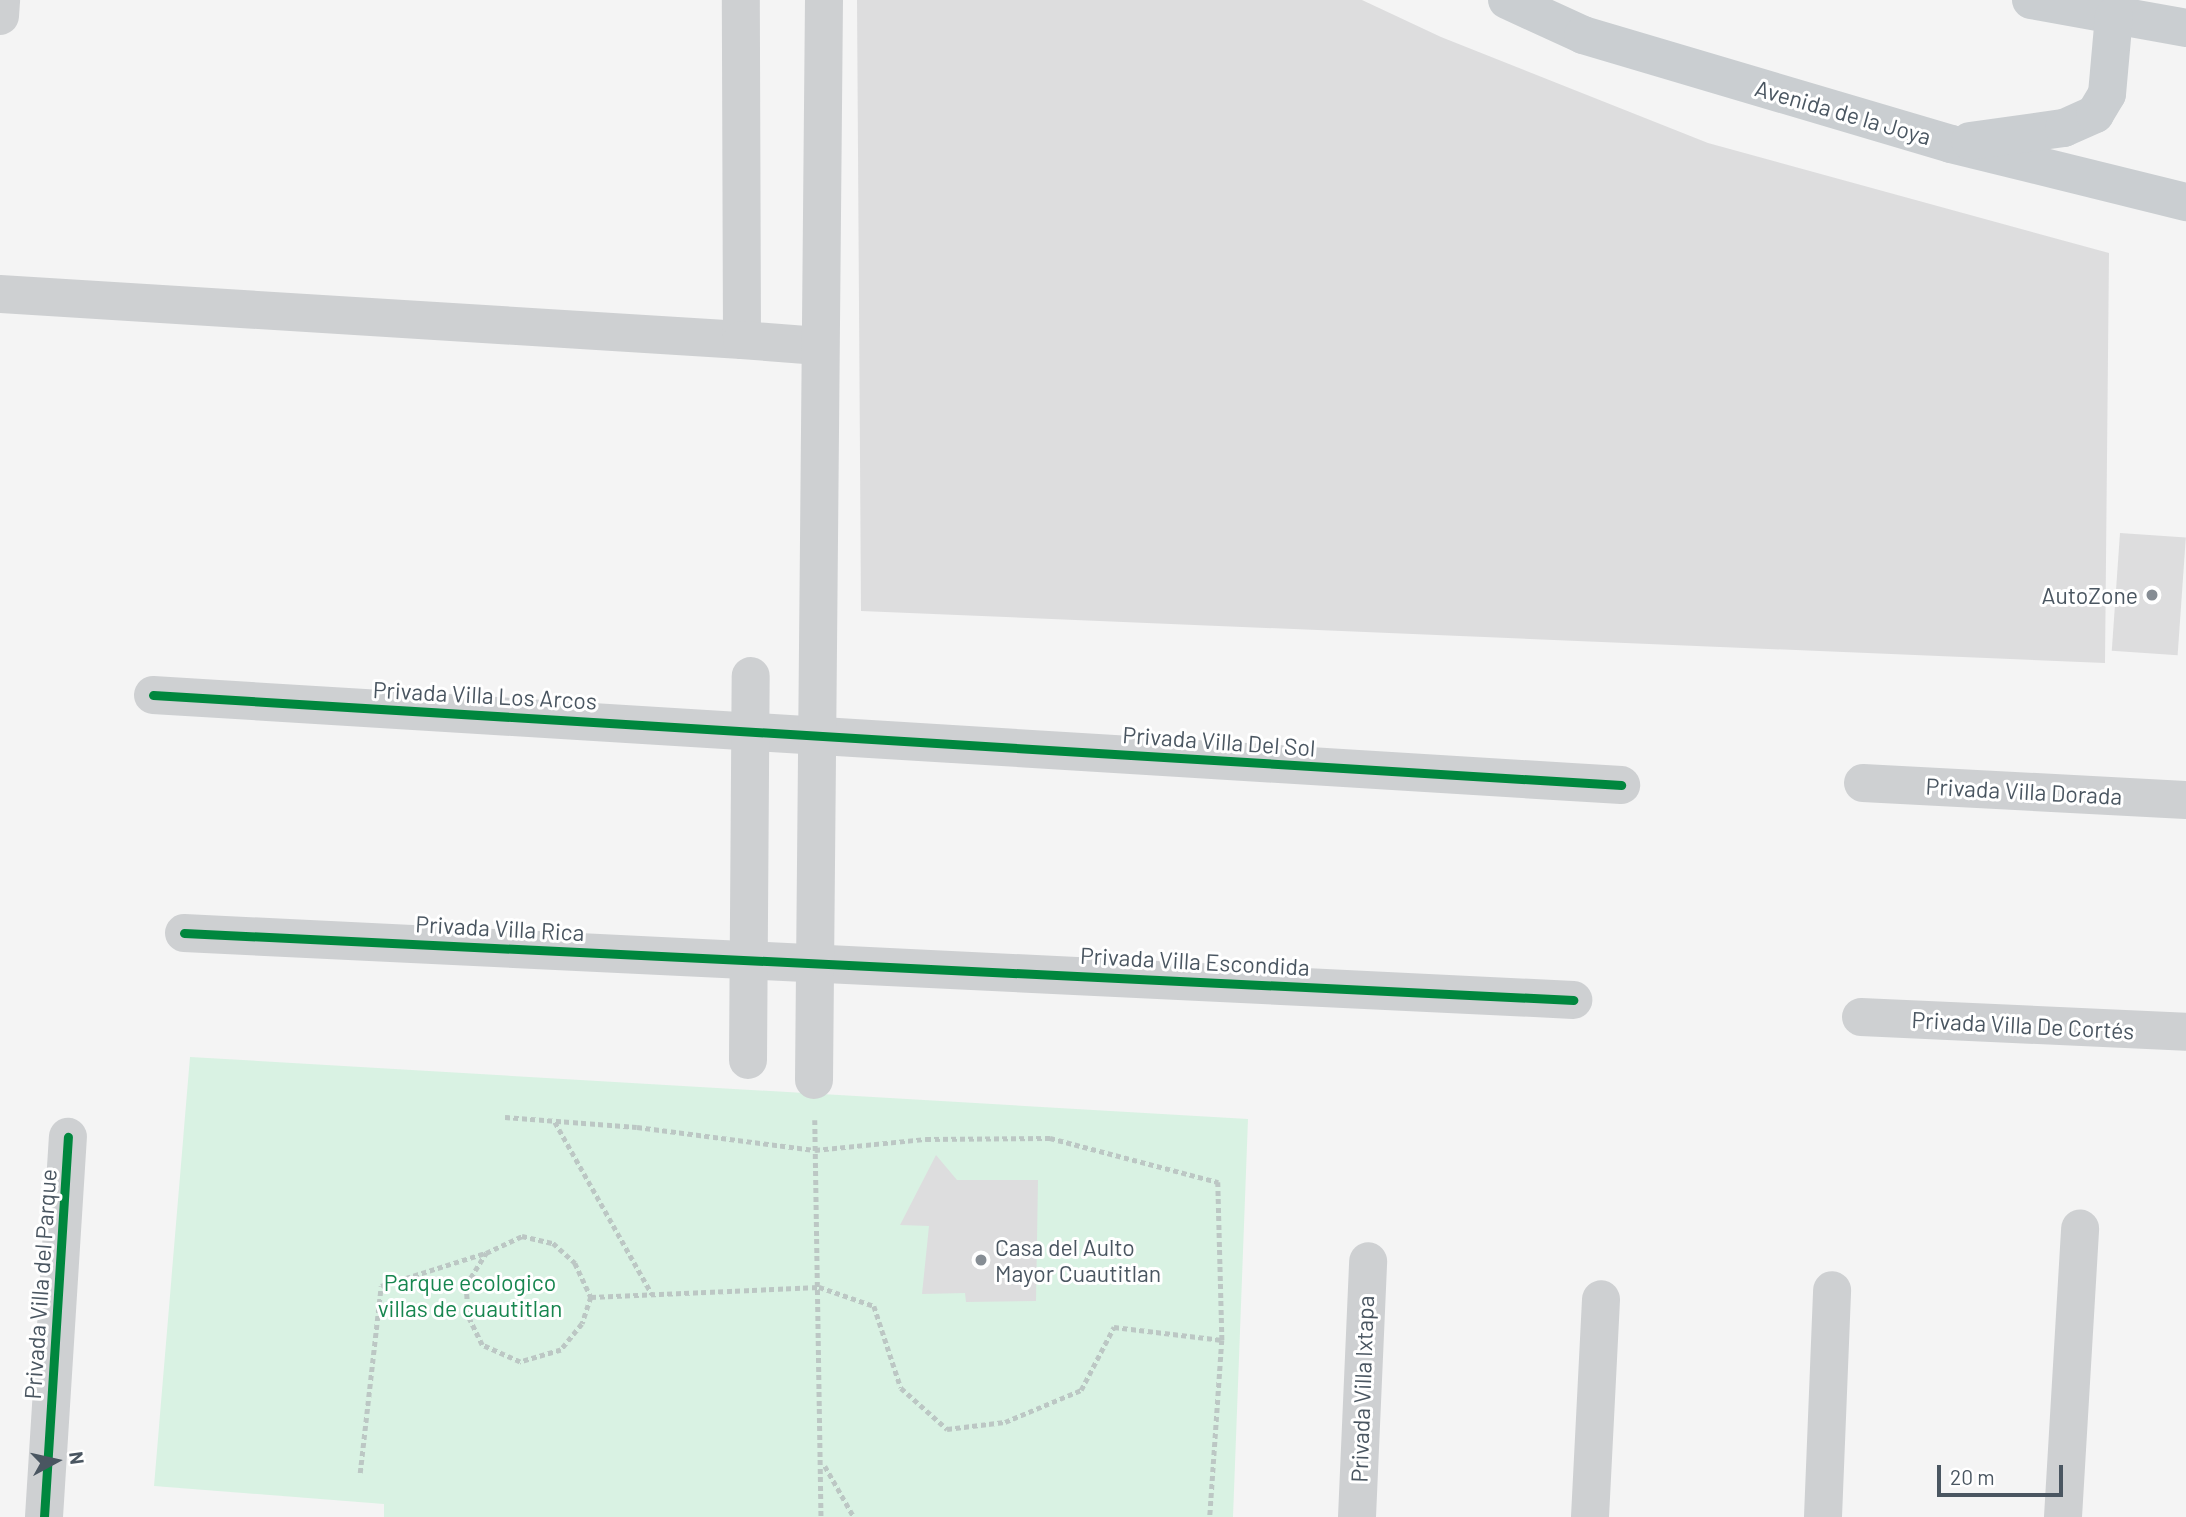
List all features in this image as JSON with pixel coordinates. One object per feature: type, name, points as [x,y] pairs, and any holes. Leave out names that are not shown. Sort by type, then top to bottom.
[{"type":"main road","name":"Avenida de la Joya","points":[[1507,0],[1583,36],[1951,144],[2186,202]]},
{"type":"main road","points":[[2031,0],[2116,8],[2186,27]]},
{"type":"main road","points":[[1951,144],[2064,128],[2095,114],[2107,94],[2116,8]]},
{"type":"street","points":[[0,16],[1,0]]},
{"type":"street","points":[[741,0],[742,340]]},
{"type":"street","points":[[814,1080],[814,735],[824,0]]},
{"type":"street","points":[[0,294],[819,346]]},
{"type":"street","points":[[748,1060],[754,730],[751,676]]},
{"type":"street","name":"Privada Villa Los Arcos","points":[[153,695],[814,735]]},
{"type":"street","name":"Privada Villa Del Sol","points":[[814,735],[1621,785]]},
{"type":"street","name":"Privada Villa Dorada","points":[[1863,783],[2186,800]]},
{"type":"street","name":"Privada Villa Rica","points":[[184,933],[814,961]]},
{"type":"street","name":"Privada Villa Escondida","points":[[814,961],[1573,1000]]},
{"type":"street","name":"Privada Villa De Cortés","points":[[1861,1017],[2186,1032]]},
{"type":"street","name":"Privada Villa del Parque","points":[[44,1517],[68,1137]]},
{"type":"street","points":[[2063,1517],[2080,1229]]},
{"type":"street","name":"Privada Villa Ixtapa","points":[[1357,1517],[1368,1261]]},
{"type":"street","points":[[1823,1517],[1832,1290]]},
{"type":"street","points":[[1590,1517],[1601,1299]]},
{"type":"path","points":[[814,1080],[824,1465],[821,1517]]},
{"type":"path","points":[[505,1117],[815,1150],[926,1139],[1049,1138],[1218,1182],[1222,1340],[1209,1517]]},
{"type":"path","points":[[555,1121],[652,1294]]},
{"type":"path","points":[[360,1473],[381,1286],[486,1253],[522,1236],[553,1243],[575,1264],[591,1297],[582,1324],[561,1350],[520,1362],[482,1345],[468,1316],[466,1285],[486,1253]]},
{"type":"path","points":[[591,1297],[819,1287],[874,1306],[901,1388],[947,1429],[1005,1423],[1081,1391],[1114,1327],[1222,1340]]},
{"type":"path","points":[[824,1465],[854,1517]]},
{"type":"green space","name":"Parque ecologico villas de cuautitlan","points":[[190,1057],[1248,1119],[1233,1517],[384,1517],[384,1504],[154,1486]]},
{"type":"building","points":[[857,0],[1362,0],[1441,37],[1708,143],[2109,253],[2105,663],[861,611]]},
{"type":"building","name":"AutoZone","points":[[2120,533],[2186,538],[2178,655],[2112,651]]},
{"type":"building","name":"Casa del Aulto Mayor Cuautitlan","points":[[936,1155],[957,1180],[1038,1180],[1036,1301],[966,1302],[965,1293],[922,1294],[929,1226],[900,1225]]},
{"type":"cycle path","points":[[153,695],[1621,785]]},
{"type":"cycle path","points":[[184,933],[1573,1000]]},
{"type":"cycle path","points":[[44,1517],[68,1137]]},
{"type":"place","name":"AutoZone","points":[[2152,595]]},
{"type":"place","name":"Casa del Aulto Mayor Cuautitlan","points":[[981,1260]]}]
